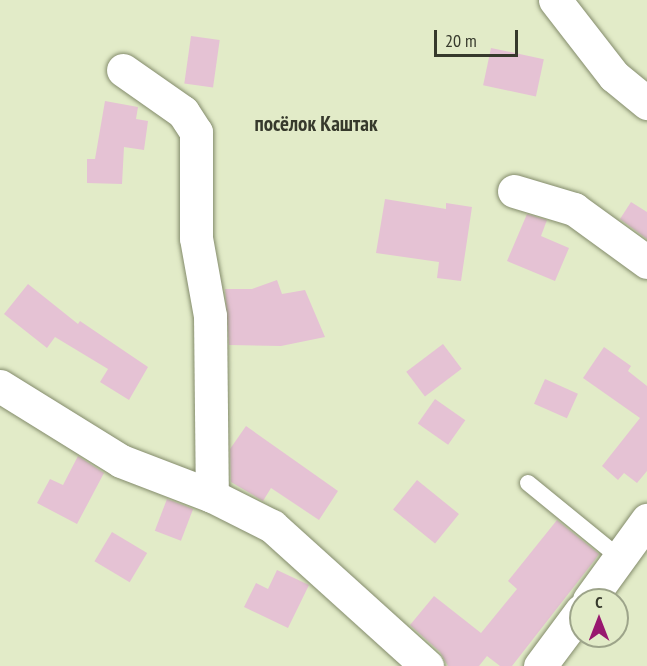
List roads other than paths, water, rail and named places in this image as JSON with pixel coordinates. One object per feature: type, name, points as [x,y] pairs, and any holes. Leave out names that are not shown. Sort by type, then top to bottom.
[{"type":"street","points":[[555,0],[614,76],[647,103]]},
{"type":"street","points":[[123,70],[183,112],[196,132],[196,238],[210,316],[212,496]]},
{"type":"street","points":[[514,192],[574,209],[647,262]]},
{"type":"street","points":[[0,386],[121,461],[212,496],[272,526],[427,666]]},
{"type":"street","points":[[598,588],[647,520]]},
{"type":"street","points":[[540,666],[569,627]]},
{"type":"lane","points":[[528,483],[620,558]]},
{"type":"district","name":"посёлок Каштак","points":[[316,124]]}]
